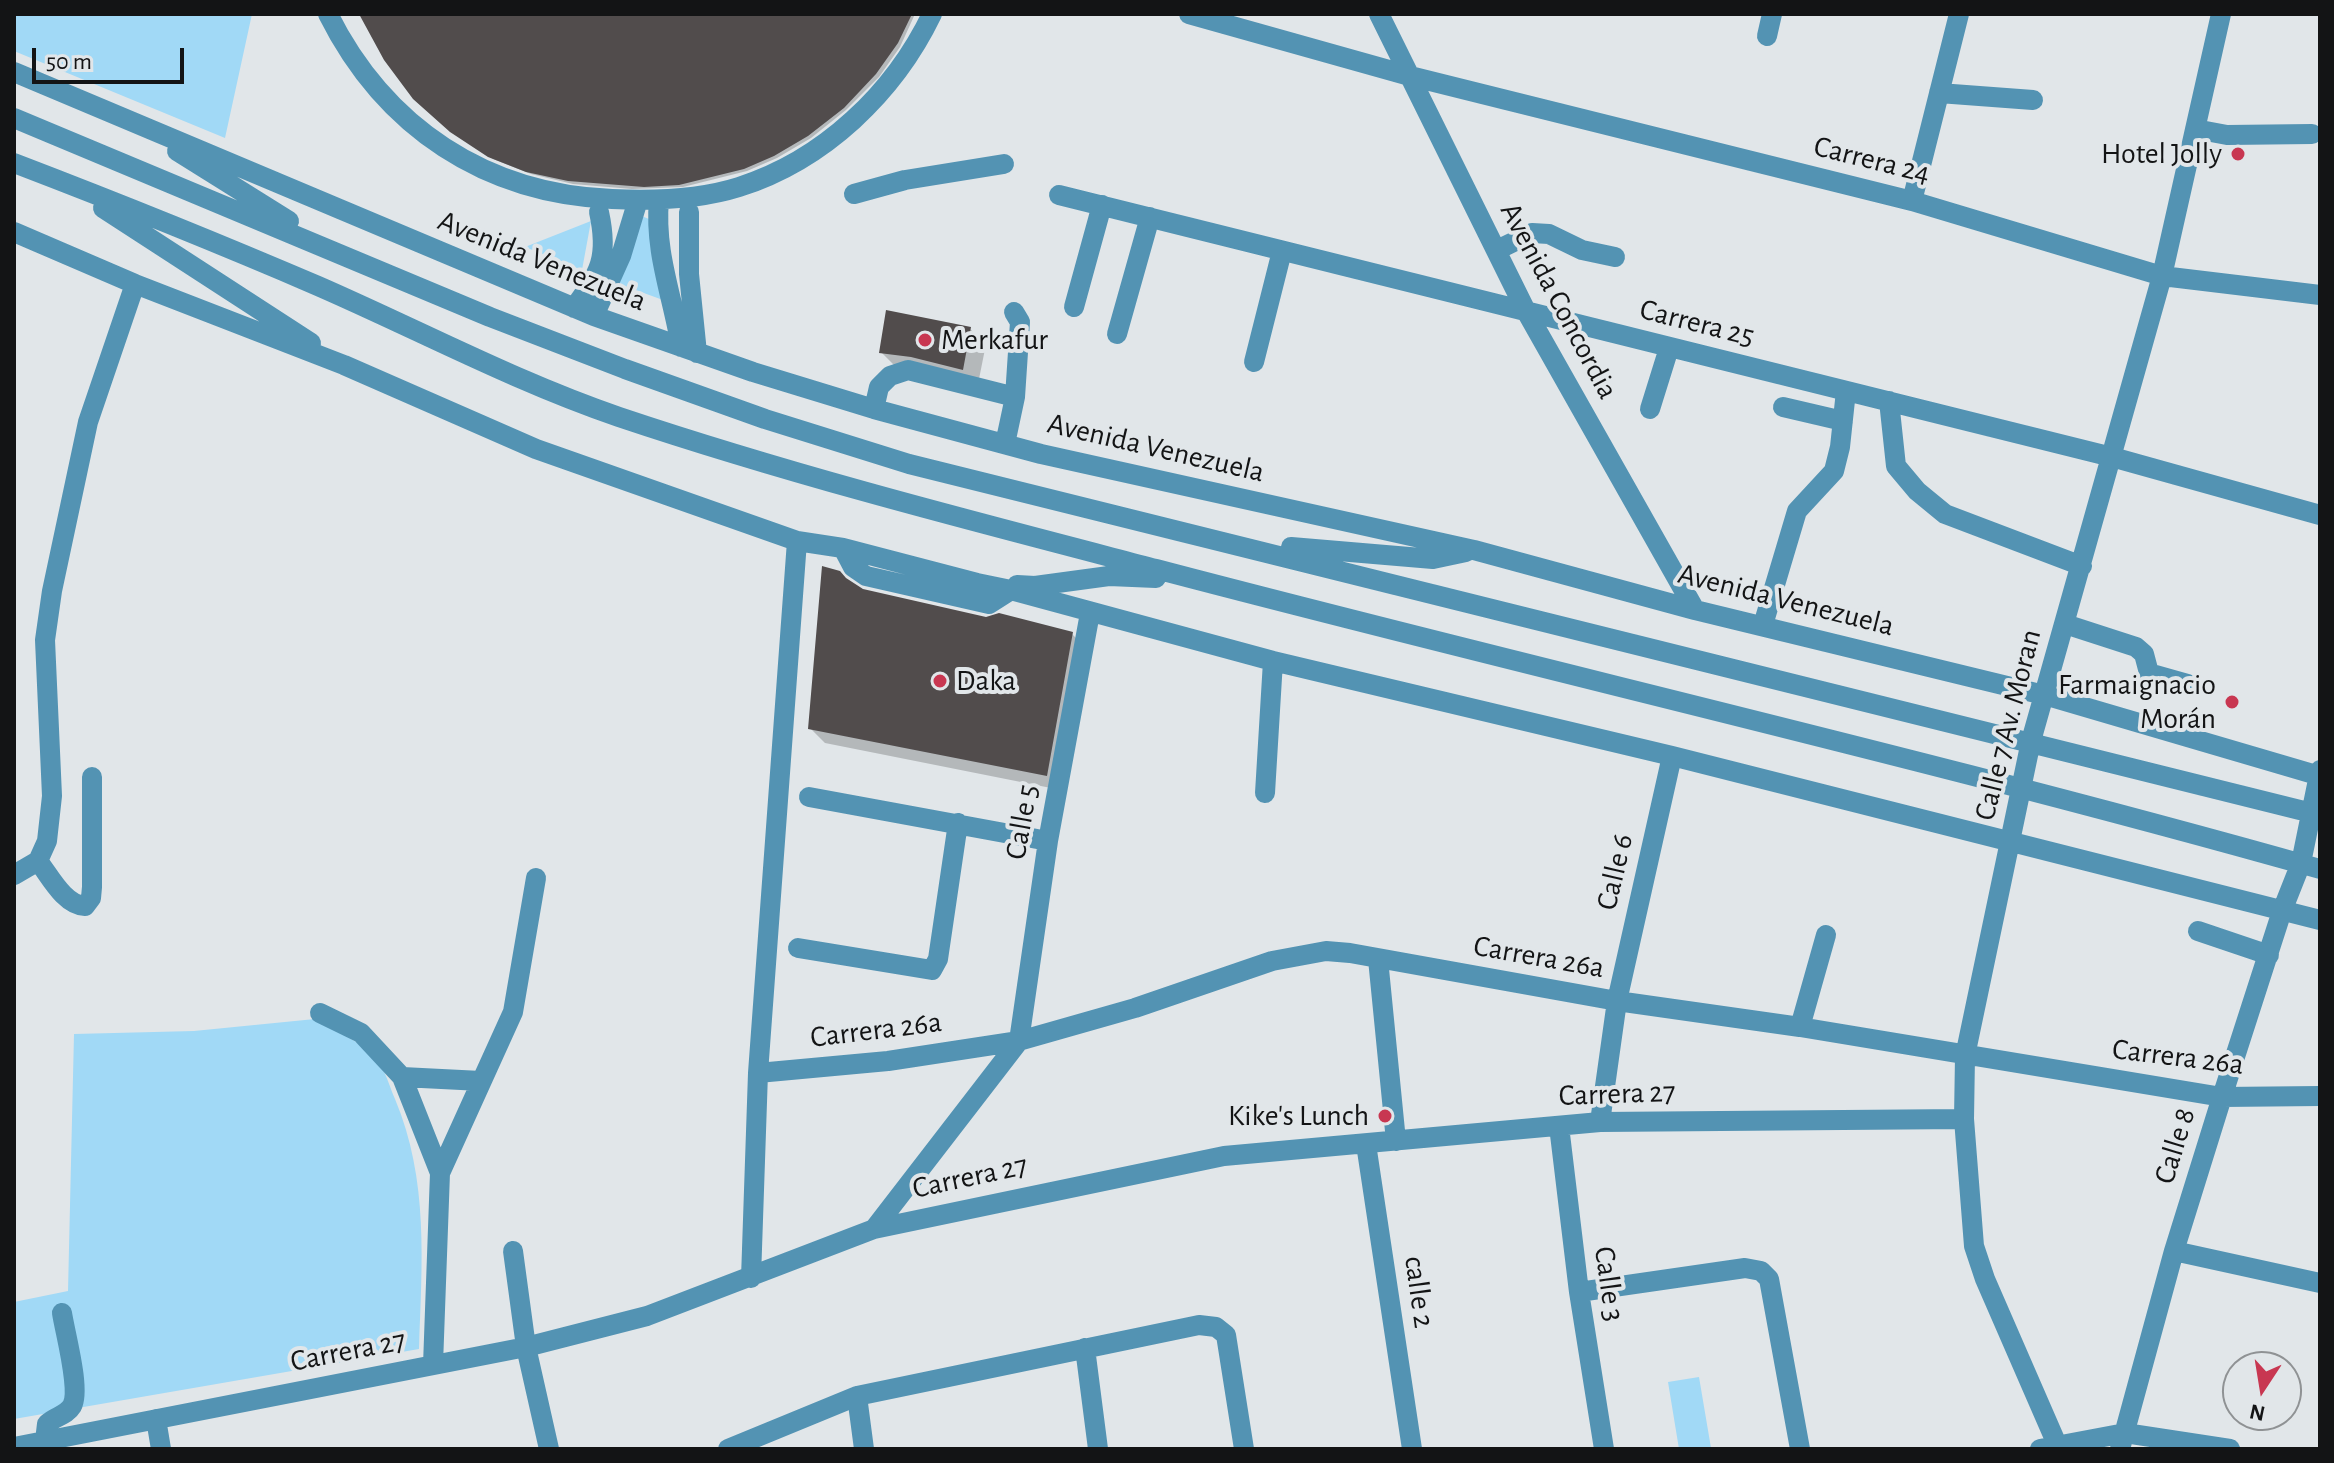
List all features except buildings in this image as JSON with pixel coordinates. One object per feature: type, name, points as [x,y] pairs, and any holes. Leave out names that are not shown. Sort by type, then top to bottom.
[{"type":"street","points":[[328,14],[351,53],[387,99],[449,152],[488,173],[539,190],[592,199],[649,200],[705,195],[737,188],[781,169],[822,144],[884,90],[904,64],[932,14]]},
{"type":"street","name":"Carrera 24","points":[[1189,14],[1410,76],[1912,201],[2162,276],[2320,295]]},
{"type":"street","name":"Avenida Concordia","points":[[1379,14],[1526,311],[1695,610]]},
{"type":"street","points":[[1767,36],[1772,14]]},
{"type":"street","points":[[1912,201],[1959,14]]},
{"type":"street","name":"Calle 7 Av. Moran","points":[[2052,1448],[1974,1246],[1964,1119],[1965,1056],[2031,741],[2162,276],[2221,14]]},
{"type":"street","name":"Avenida Venezuela","points":[[14,72],[594,316],[874,409],[1005,444],[1474,550],[1695,610],[2044,695],[2320,774]]},
{"type":"street","points":[[1939,93],[2033,100]]},
{"type":"street","points":[[14,118],[490,317],[765,419],[909,464],[2316,814]]},
{"type":"street","points":[[124,118],[336,251]]},
{"type":"street","points":[[2195,129],[2227,135],[2312,134]]},
{"type":"street","points":[[14,163],[322,288],[471,359],[613,415],[756,460],[1201,581],[2023,787],[2310,866]]},
{"type":"street","points":[[854,194],[905,180],[1004,164]]},
{"type":"street","points":[[62,182],[344,365]]},
{"type":"street","name":"Carrera 25","points":[[1059,195],[2112,457],[2320,515]]},
{"type":"street","points":[[594,316],[649,200]]},
{"type":"street","points":[[649,200],[657,224],[662,268],[689,350]]},
{"type":"street","points":[[1074,307],[1102,205]]},
{"type":"street","points":[[574,308],[593,281],[603,257],[605,237],[599,212]]},
{"type":"street","points":[[689,212],[689,350]]},
{"type":"street","points":[[1117,334],[1150,217]]},
{"type":"street","points":[[14,232],[135,284],[344,365],[536,449],[797,541],[843,548],[1273,661],[2010,839],[2320,920]]},
{"type":"street","points":[[1497,250],[1532,233],[1549,234],[1582,250],[1615,257]]},
{"type":"street","points":[[1254,362],[1282,251]]},
{"type":"street","points":[[14,875],[38,861],[47,841],[52,796],[45,640],[52,591],[88,422],[135,284]]},
{"type":"street","points":[[1005,444],[1015,397],[1020,322],[1014,312]]},
{"type":"street","points":[[1650,409],[1669,348]]},
{"type":"street","points":[[874,409],[879,387],[890,376],[908,370],[1015,397]]},
{"type":"street","points":[[1763,625],[1797,511],[1834,471],[1846,391]]},
{"type":"street","points":[[1889,401],[1896,466],[1917,491],[1945,514],[2082,566]]},
{"type":"street","points":[[1783,407],[1843,421]]},
{"type":"street","points":[[751,1278],[758,1073],[797,541]]},
{"type":"street","points":[[1245,546],[1433,559],[1474,550]]},
{"type":"street","points":[[843,548],[853,567],[866,576],[989,604],[1011,590]]},
{"type":"street","points":[[977,583],[1035,586],[1109,576],[1201,581]]},
{"type":"street","name":"Calle 5","points":[[1019,1041],[1048,841],[1090,613]]},
{"type":"street","points":[[2065,624],[2136,647],[2144,654],[2149,673],[2188,684]]},
{"type":"street","points":[[1265,793],[1273,661]]},
{"type":"street","name":"Calle 6","points":[[1600,1122],[1617,1001],[1672,756]]},
{"type":"street","name":"Calle 8","points":[[2123,1441],[2174,1251],[2282,911],[2310,866],[2320,774]]},
{"type":"street","points":[[38,861],[67,899],[75,905],[85,906],[91,898],[92,887],[92,777]]},
{"type":"street","points":[[809,797],[1048,841]]},
{"type":"street","points":[[798,948],[932,970],[938,959],[958,823]]},
{"type":"street","points":[[433,1365],[440,1173],[513,1012],[536,878]]},
{"type":"street","points":[[2198,931],[2269,955]]},
{"type":"street","points":[[1800,1027],[1826,935]]},
{"type":"street","name":"Carrera 26a","points":[[758,1073],[888,1061],[1019,1041],[1135,1008],[1272,961],[1326,951],[1617,1001],[1800,1027],[2222,1097],[2320,1096]]},
{"type":"street","points":[[1378,959],[1396,1141]]},
{"type":"street","points":[[320,1013],[361,1033],[402,1077],[440,1173]]},
{"type":"street","points":[[874,1229],[1019,1041]]},
{"type":"street","points":[[402,1077],[481,1081]]},
{"type":"street","name":"Carrera 27","points":[[14,1447],[526,1347],[647,1316],[874,1229],[1224,1156],[1600,1122],[1964,1119]]},
{"type":"street","name":"Calle 3","points":[[1559,1126],[1579,1292],[1604,1449]]},
{"type":"street","name":"calle 2","points":[[1366,1144],[1412,1449]]},
{"type":"street","points":[[513,1251],[526,1347],[549,1449]]},
{"type":"street","points":[[2174,1251],[2320,1283]]},
{"type":"street","points":[[1579,1292],[1745,1268],[1761,1271],[1769,1279],[1800,1449]]},
{"type":"street","points":[[45,1441],[47,1424],[66,1413],[74,1403],[74,1384],[62,1313]]},
{"type":"street","points":[[728,1449],[857,1396],[1199,1325],[1216,1327],[1226,1335],[1244,1449]]},
{"type":"street","points":[[1085,1348],[1098,1449]]},
{"type":"street","points":[[857,1396],[864,1449]]},
{"type":"street","points":[[156,1419],[161,1449]]},
{"type":"street","points":[[2052,1448],[2123,1441],[2230,1449]]},
{"type":"shaded area","points":[[14,14],[252,14],[225,138],[14,51]]},
{"type":"shaded area","points":[[639,215],[649,219],[663,300],[619,284]]},
{"type":"shaded area","points":[[591,221],[582,270],[525,247]]},
{"type":"shaded area","points":[[315,1019],[351,1039],[375,1058],[387,1077],[406,1129],[414,1160],[421,1222],[419,1349],[14,1419],[14,1302],[68,1291],[74,1034],[194,1031]]},
{"type":"shaded area","points":[[1699,1377],[1711,1448],[1679,1449],[1668,1382]]},
{"type":"place","name":"Hotel Jolly","points":[[2238,154]]},
{"type":"place","name":"Merkafur","points":[[925,340]]},
{"type":"place","name":"Daka","points":[[940,681]]},
{"type":"place","name":"Farmaignacio Morán","points":[[2232,702]]},
{"type":"place","name":"Kike's Lunch","points":[[1385,1116]]}]
